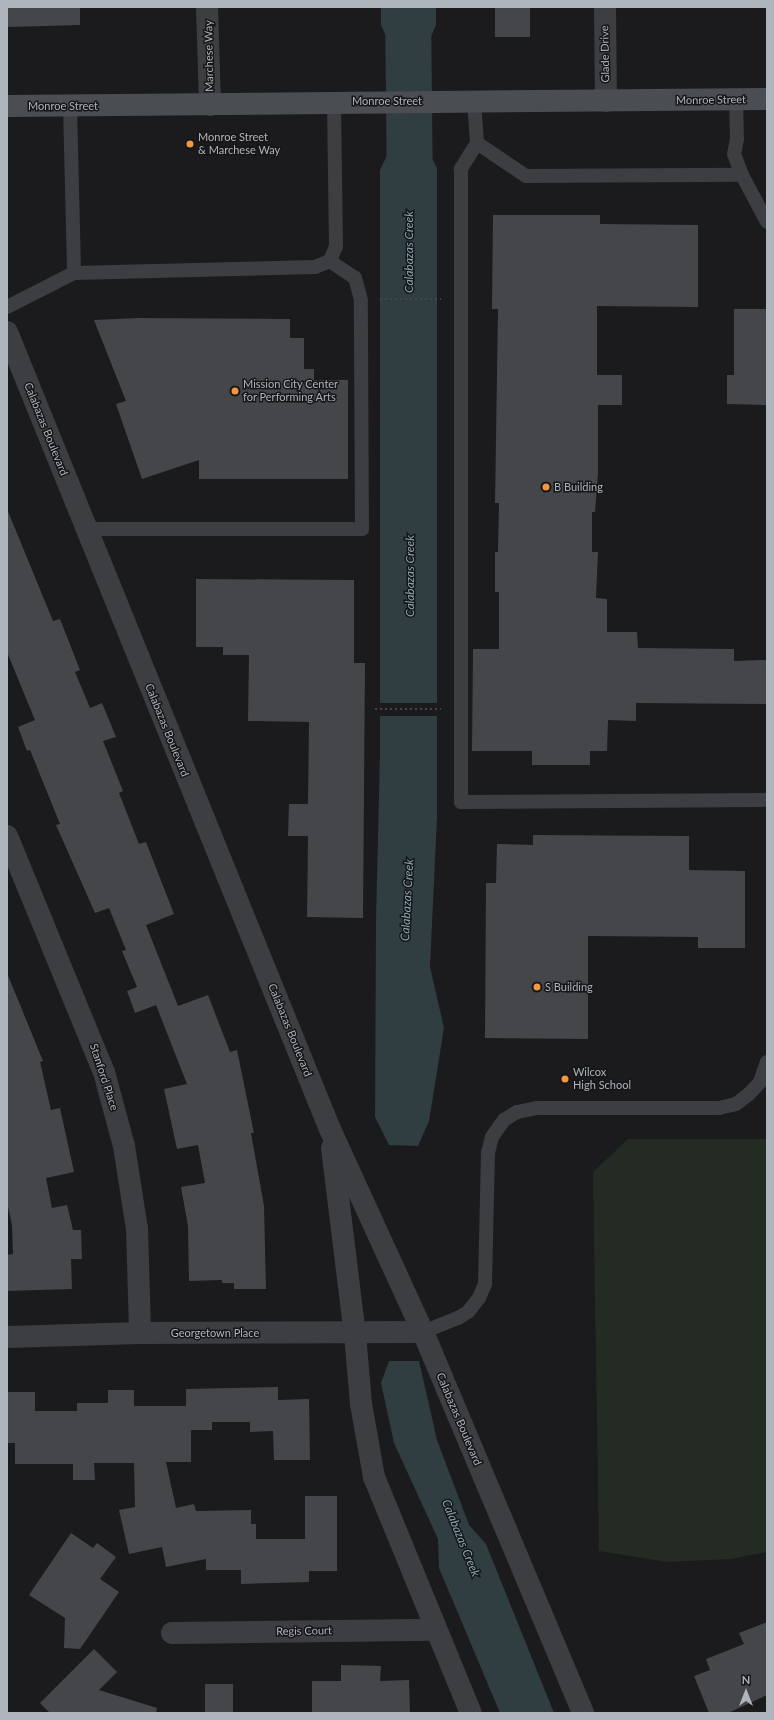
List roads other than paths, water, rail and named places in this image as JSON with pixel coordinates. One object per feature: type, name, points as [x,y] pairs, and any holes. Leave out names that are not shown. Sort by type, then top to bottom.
[{"type":"main road","name":"Monroe Street","points":[[7,106],[210,105],[334,101],[606,101],[767,99]]},
{"type":"street","name":"Marchese Way","points":[[208,7],[210,105]]},
{"type":"street","name":"Glade Drive","points":[[605,7],[606,101]]},
{"type":"street","name":"Calabazas Boulevard","points":[[7,332],[85,529],[329,1127],[422,1332],[583,1713]]},
{"type":"street","name":"Stanford Place","points":[[7,836],[104,1072],[124,1146],[137,1229],[140,1333]]},
{"type":"street","name":"Calabazas Boulevard","points":[[329,1127],[355,1334],[361,1404],[374,1477],[471,1713]]},
{"type":"street","name":"Georgetown Place","points":[[7,1337],[140,1333],[355,1334],[422,1332]]},
{"type":"street","name":"Regis Court","points":[[172,1633],[436,1630]]},
{"type":"lane","points":[[736,99],[737,139],[734,154],[742,176],[767,222]]},
{"type":"lane","points":[[7,307],[74,273],[315,267],[330,261],[336,246],[334,192],[334,101]]},
{"type":"lane","points":[[474,101],[477,143],[461,169],[460,802],[767,800],[767,810]]},
{"type":"lane","points":[[70,106],[74,273]]},
{"type":"lane","points":[[477,143],[526,176],[742,176]]},
{"type":"lane","points":[[85,529],[362,529],[361,300],[355,278],[330,261]]},
{"type":"lane","points":[[422,1332],[458,1318],[468,1312],[479,1298],[485,1284],[487,1269],[488,1153],[492,1137],[504,1120],[517,1112],[537,1108],[719,1108],[736,1104],[750,1094],[760,1082],[767,1062]]},
{"type":"water","points":[[381,7],[436,7],[436,25],[426,48],[391,48],[381,25]]},
{"type":"water","points":[[390,149],[427,149],[437,168],[437,817],[430,967],[444,1028],[429,1121],[418,1146],[389,1145],[375,1117],[376,921],[380,753],[380,170]]},
{"type":"water","points":[[389,1361],[419,1361],[437,1440],[469,1525],[486,1544],[554,1713],[500,1713],[439,1568],[438,1539],[394,1443],[381,1383]]},
{"type":"waterway","name":"Calabazas Creek","points":[[408,7],[410,212]]},
{"type":"place","name":"Monroe Street & Marchese Way","points":[[190,144]]},
{"type":"place","name":"Mission City Center for Performing Arts","points":[[235,391]]},
{"type":"place","name":"B Building","points":[[546,487]]},
{"type":"place","name":"S Building","points":[[537,987]]},
{"type":"place","name":"Wilcox High School","points":[[565,1079]]}]
